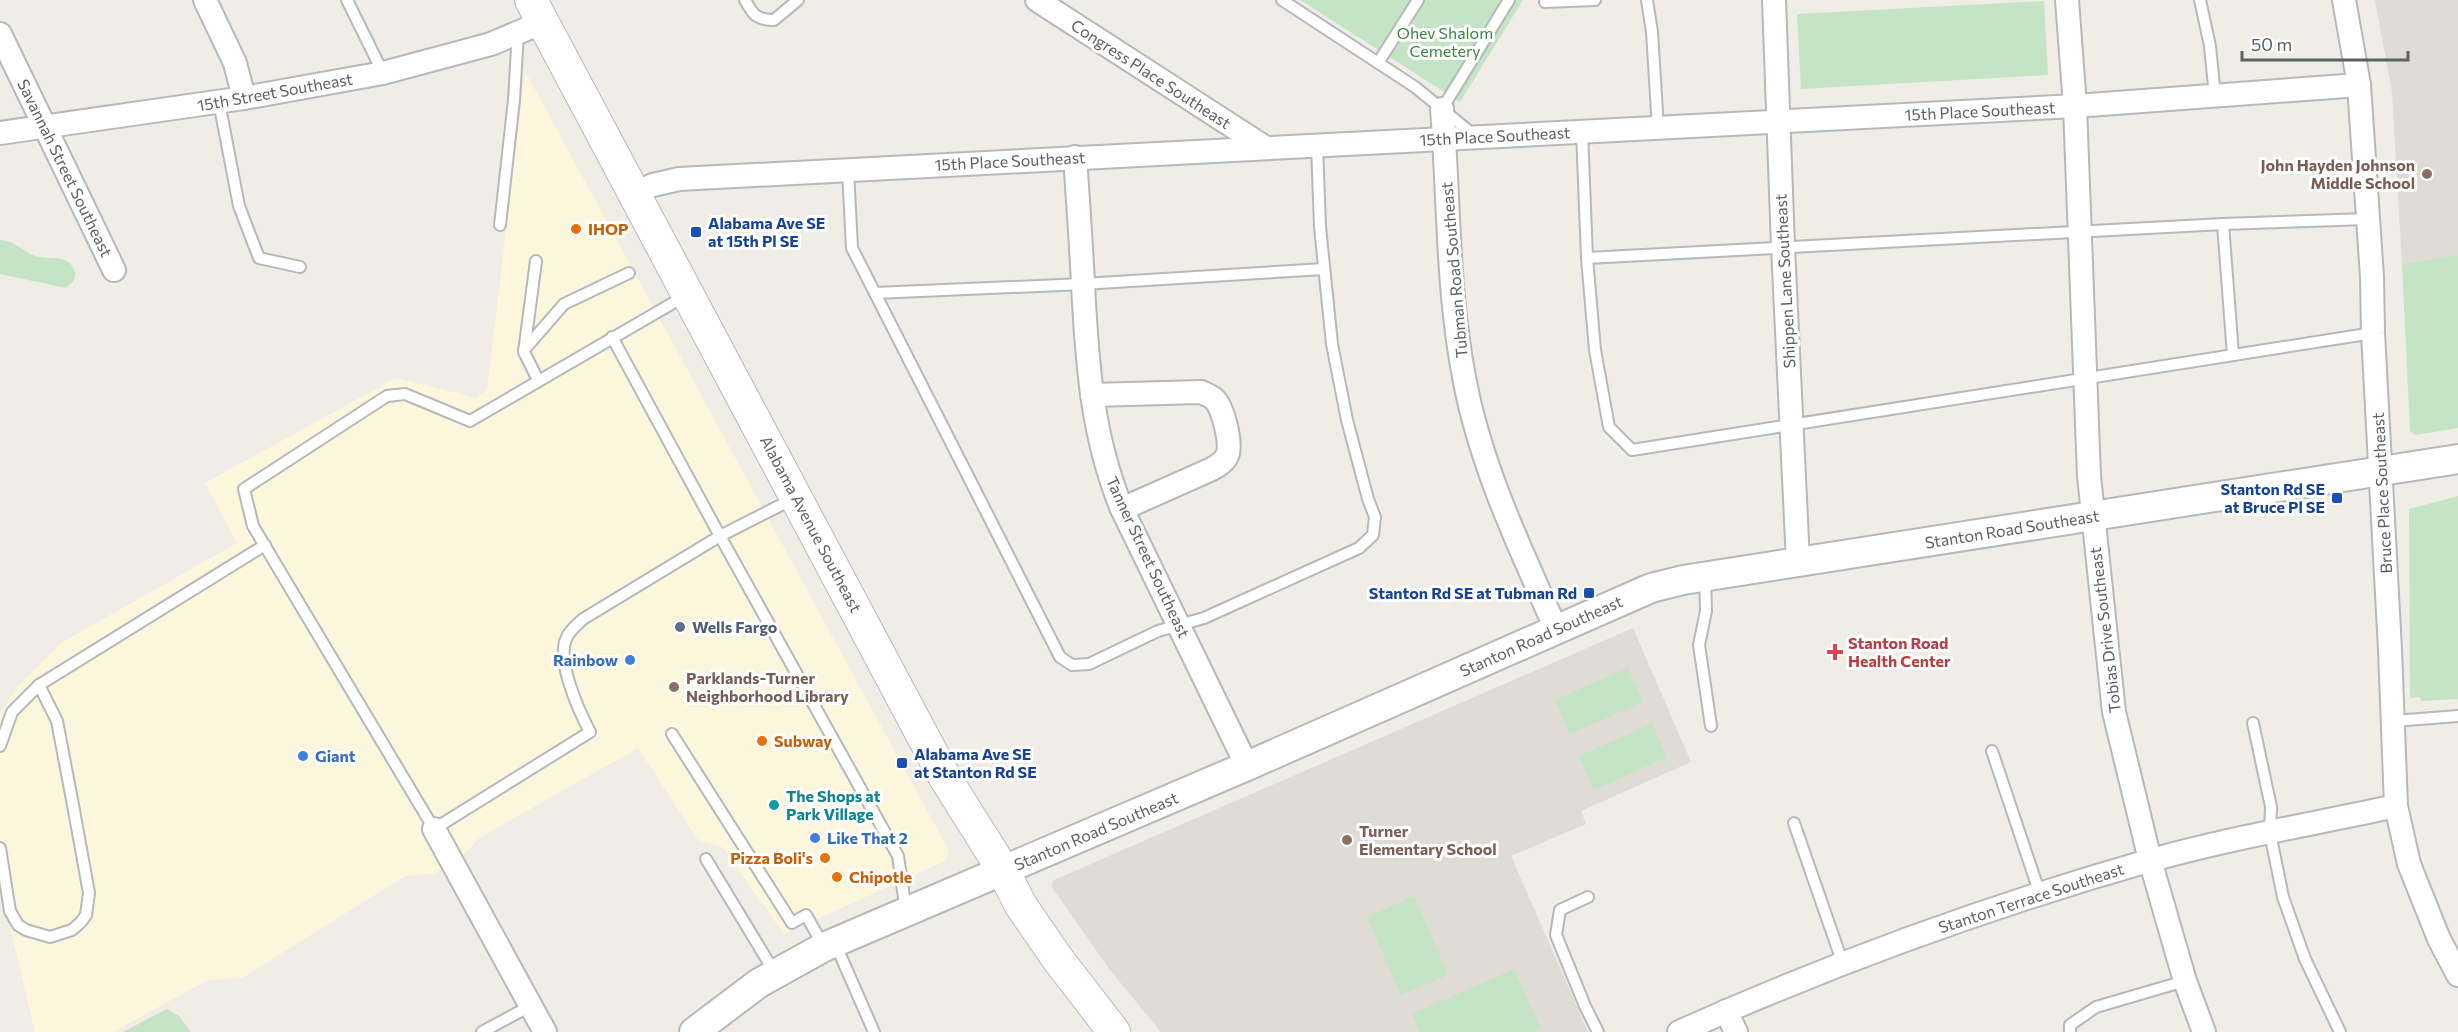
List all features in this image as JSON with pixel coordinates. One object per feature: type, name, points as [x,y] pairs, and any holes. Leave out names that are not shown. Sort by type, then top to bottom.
[{"type":"main road","name":"Alabama Avenue Southeast","points":[[531,18],[688,294],[944,776],[1003,870],[1020,904],[1114,1032]]},
{"type":"street","points":[[205,0],[235,63],[244,98]]},
{"type":"street","name":"Congress Place Southeast","points":[[1036,0],[1266,148]]},
{"type":"street","name":"Shippen Lane Southeast","points":[[1774,0],[1798,562]]},
{"type":"street","name":"Tobias Drive Southeast","points":[[2067,0],[2075,106],[2092,516],[2114,712],[2150,860],[2185,981],[2204,1032]]},
{"type":"street","name":"Bruce Place Southeast","points":[[2344,0],[2359,85],[2372,277],[2394,721],[2396,806],[2409,864],[2439,939],[2458,975]]},
{"type":"street","name":"15th Street Southeast","points":[[0,132],[219,102],[383,73],[491,44],[531,18]]},
{"type":"street","name":"Savannah Street Southeast","points":[[0,34],[114,270]]},
{"type":"street","name":"15th Place Southeast","points":[[633,194],[653,185],[678,179],[2075,106],[2359,85]]},
{"type":"street","name":"Tubman Road Southeast","points":[[1442,109],[1457,336],[1464,379],[1476,430],[1517,544],[1556,630]]},
{"type":"street","name":"Tanner Street Southeast","points":[[1075,157],[1085,334],[1098,435],[1109,479],[1247,766]]},
{"type":"street","points":[[1092,395],[1201,392],[1214,398],[1222,411],[1229,445],[1228,454],[1223,461],[1212,469],[1122,509]]},
{"type":"street","name":"Stanton Road Southeast","points":[[694,1032],[744,993],[775,973],[829,945],[1247,766],[1651,588],[1798,562],[2458,459]]},
{"type":"street","name":"Stanton Terrace Southeast","points":[[1679,1032],[1912,936],[2040,894],[2150,860],[2396,806]]},
{"type":"street","points":[[434,829],[545,1032]]},
{"type":"street","points":[[1726,1011],[1736,1032]]},
{"type":"lane","points":[[347,0],[383,73]]},
{"type":"lane","points":[[745,0],[753,15],[762,20],[774,20],[798,0]]},
{"type":"lane","points":[[1378,63],[1418,0]]},
{"type":"lane","points":[[1442,109],[1509,0]]},
{"type":"lane","points":[[1545,2],[1595,0]]},
{"type":"lane","points":[[1647,0],[1653,32],[1659,128]]},
{"type":"lane","points":[[2200,0],[2210,46],[2216,96]]},
{"type":"lane","points":[[1285,1],[1415,87],[1477,137]]},
{"type":"lane","points":[[500,225],[514,100],[531,18]]},
{"type":"lane","points":[[219,102],[239,206],[260,258],[300,267]]},
{"type":"lane","points":[[1582,131],[1587,258],[1595,350],[1609,427],[1632,450],[2373,333]]},
{"type":"lane","points":[[848,169],[852,248],[1060,657],[1072,665],[1089,664],[1158,631],[1204,618],[1359,548],[1373,535],[1375,517],[1347,420],[1332,344],[1320,227],[1317,145]]},
{"type":"lane","points":[[1587,258],[2223,224],[2367,219]]},
{"type":"lane","points":[[2223,224],[2233,355]]},
{"type":"lane","points":[[536,261],[524,350],[538,380]]},
{"type":"lane","points":[[875,293],[1083,284],[1324,269]]},
{"type":"lane","points":[[524,350],[564,304],[628,273]]},
{"type":"lane","points":[[688,294],[470,420],[405,394],[387,396],[244,489],[253,526],[434,829],[590,732],[573,698],[565,660],[566,638],[583,619],[720,536],[797,497]]},
{"type":"lane","points":[[612,336],[898,856],[906,911]]},
{"type":"lane","points":[[0,746],[12,712],[39,685],[265,545]]},
{"type":"lane","points":[[1705,577],[1706,611],[1699,645],[1711,726]]},
{"type":"lane","points":[[0,848],[10,911],[18,925],[26,930],[50,937],[72,930],[81,922],[86,915],[88,893],[77,827],[57,722],[39,685]]},
{"type":"lane","points":[[2394,721],[2458,716]]},
{"type":"lane","points":[[2253,723],[2271,807],[2270,833],[2283,897],[2305,959],[2340,1032]]},
{"type":"lane","points":[[672,734],[792,923],[806,915],[829,945],[873,1032]]},
{"type":"lane","points":[[1992,751],[2040,894]]},
{"type":"lane","points":[[1794,823],[1843,964]]},
{"type":"lane","points":[[706,860],[775,973]]},
{"type":"lane","points":[[1588,897],[1560,910],[1556,935],[1598,1032]]},
{"type":"lane","points":[[2070,1032],[2070,1025],[2096,1007],[2185,981]]},
{"type":"lane","points":[[482,1032],[530,1006]]},
{"type":"shaded area","name":"John Hayden Johnson Middle School","points":[[2375,0],[2458,0],[2458,255],[2402,264],[2392,92]]},
{"type":"shaded area","points":[[525,71],[949,851],[943,862],[784,934],[722,847],[698,840],[638,748],[479,838],[463,856],[436,873],[405,876],[242,978],[208,980],[113,1032],[35,1032],[0,886],[0,714],[17,687],[61,643],[237,543],[205,483],[396,378],[476,398],[487,390]]},
{"type":"shaded area","name":"Turner Elementary School","points":[[1633,628],[1691,762],[1581,811],[1586,824],[1511,856],[1588,1032],[1161,1032],[1110,970],[1051,886],[1054,880]]},
{"type":"green space","name":"Ohev Shalom Cemetery","points":[[1300,0],[1523,0],[1460,102]]},
{"type":"green space","points":[[2044,1],[2048,75],[1801,89],[1797,14]]},
{"type":"green space","points":[[0,240],[14,244],[35,256],[59,258],[69,262],[75,273],[74,280],[66,288],[0,274]]},
{"type":"green space","points":[[2458,255],[2458,428],[2415,435],[2410,431],[2402,264]]},
{"type":"green space","points":[[2458,496],[2458,699],[2421,701],[2420,697],[2410,698],[2409,509]]},
{"type":"green space","points":[[1628,668],[1643,702],[1570,734],[1555,700]]},
{"type":"green space","points":[[1652,724],[1667,757],[1594,790],[1579,756]]},
{"type":"green space","points":[[1414,896],[1448,975],[1401,995],[1367,917]]},
{"type":"green space","points":[[1514,969],[1540,1028],[1532,1032],[1420,1032],[1412,1014]]},
{"type":"green space","points":[[167,1009],[179,1016],[191,1032],[123,1032]]},
{"type":"place","name":"John Hayden Johnson Middle School","points":[[2427,174]]},
{"type":"place","name":"IHOP","points":[[576,229]]},
{"type":"place","name":"Alabama Ave SE at 15th Pl SE","points":[[696,232]]},
{"type":"place","name":"Stanton Rd SE at Bruce Pl SE","points":[[2337,498]]},
{"type":"place","name":"Stanton Rd SE at Tubman Rd","points":[[1589,593]]},
{"type":"place","name":"Wells Fargo","points":[[680,627]]},
{"type":"place","name":"Stanton Road Health Center","points":[[1835,652]]},
{"type":"place","name":"Rainbow","points":[[630,660]]},
{"type":"place","name":"Parklands-Turner Neighborhood Library","points":[[674,687]]},
{"type":"place","name":"Subway","points":[[762,741]]},
{"type":"place","name":"Giant","points":[[303,756]]},
{"type":"place","name":"Alabama Ave SE at Stanton Rd SE","points":[[902,763]]},
{"type":"place","name":"The Shops at Park Village","points":[[774,805]]},
{"type":"place","name":"Like That 2","points":[[815,838]]},
{"type":"place","name":"Turner Elementary School","points":[[1347,840]]},
{"type":"place","name":"Pizza Boli's","points":[[825,858]]},
{"type":"place","name":"Chipotle","points":[[837,877]]}]
